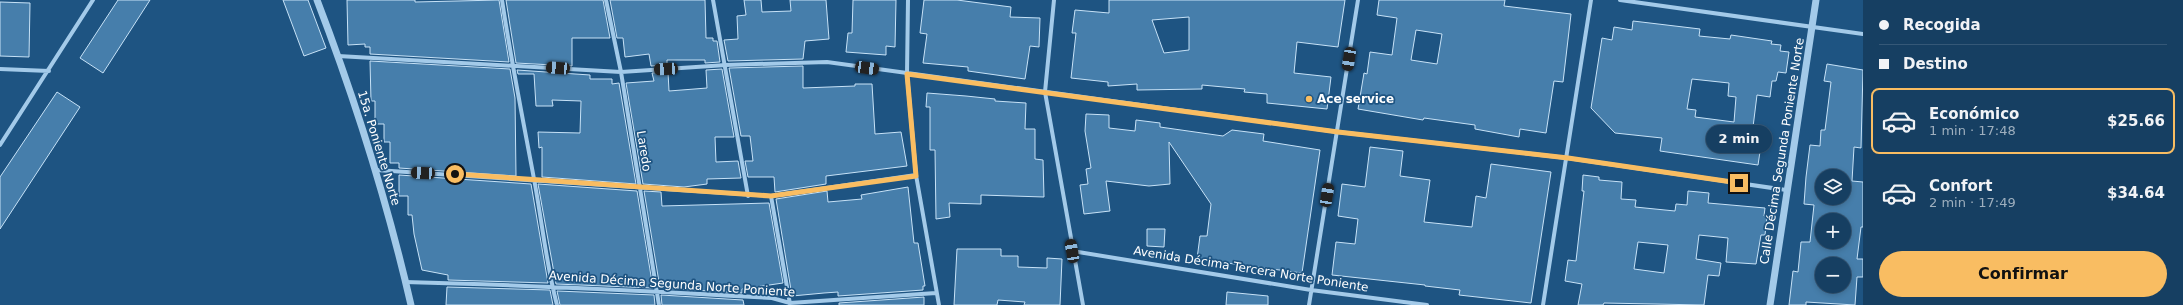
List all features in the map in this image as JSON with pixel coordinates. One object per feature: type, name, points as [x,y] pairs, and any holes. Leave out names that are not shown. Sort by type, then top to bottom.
[{"type":"street","points":[[0,144],[49,71],[93,0]]},
{"type":"street","name":"15a. Poniente Norte","points":[[317,0],[338,56],[376,170],[410,305]]},
{"type":"street","points":[[502,0],[511,64],[534,179],[552,286],[557,305]]},
{"type":"street","name":"Laredo","points":[[606,0],[621,72],[659,305]]},
{"type":"street","points":[[713,0],[748,196]]},
{"type":"street","points":[[908,0],[907,74],[916,176],[939,305]]},
{"type":"street","points":[[1054,0],[1045,92],[1072,251],[1083,305]]},
{"type":"street","points":[[1309,305],[1358,0]]},
{"type":"street","points":[[1543,305],[1568,158],[1591,0]]},
{"type":"street","points":[[1620,0],[1863,34]]},
{"type":"street","name":"Calle Décima Segunda Poniente Norte","points":[[1770,305],[1786,190],[1816,0]]},
{"type":"street","points":[[338,56],[511,64],[621,72],[827,62],[1338,132],[1568,158],[1786,190]]},
{"type":"street","points":[[0,69],[49,71]]},
{"type":"street","points":[[376,170],[534,179],[748,196],[771,196],[916,176]]},
{"type":"street","points":[[771,196],[790,304]]},
{"type":"street","name":"Avenida Décima Tercera Norte Poniente","points":[[1072,251],[1311,290],[1427,305]]},
{"type":"street","name":"Avenida Décima Segunda Norte Poniente","points":[[405,282],[552,286],[656,291],[772,298],[790,304],[936,293]]},
{"type":"building","points":[[118,0],[150,0],[103,73],[80,58]]},
{"type":"building","points":[[283,0],[308,0],[326,48],[304,56]]},
{"type":"building","points":[[347,0],[415,0],[415,2],[499,0],[509,62],[370,54],[370,47],[365,47],[365,44],[348,45]]},
{"type":"building","points":[[506,0],[603,0],[610,38],[572,38],[572,66],[516,63]]},
{"type":"building","points":[[610,0],[705,0],[706,38],[713,38],[713,41],[717,41],[720,62],[705,63],[705,60],[667,60],[667,65],[651,66],[649,54],[625,57],[623,38],[617,38]]},
{"type":"building","points":[[744,0],[761,0],[762,12],[791,11],[790,0],[826,0],[829,39],[805,41],[803,59],[728,61],[724,40],[738,39],[737,16],[746,15]]},
{"type":"building","points":[[853,0],[896,0],[895,47],[886,46],[886,55],[846,52],[848,33],[852,33]]},
{"type":"building","points":[[924,0],[957,0],[1011,7],[1010,17],[1040,18],[1039,47],[1030,46],[1025,79],[968,71],[968,67],[923,63],[927,34],[920,33]]},
{"type":"building","points":[[1109,0],[1345,0],[1338,47],[1297,42],[1294,73],[1331,77],[1327,109],[1267,103],[1267,94],[1244,92],[1245,89],[1202,85],[1202,89],[1137,90],[1137,84],[1108,86],[1108,82],[1071,78],[1076,33],[1072,33],[1075,10],[1109,13]],"holes":[[[1189,17],[1189,50],[1164,53],[1152,20]]]},
{"type":"building","points":[[1379,0],[1505,0],[1504,6],[1571,14],[1563,82],[1554,81],[1546,133],[1520,129],[1519,137],[1475,129],[1475,125],[1424,118],[1423,120],[1358,109],[1364,73],[1367,74],[1370,52],[1392,55],[1397,18],[1377,15]],"holes":[[[1416,30],[1442,34],[1437,64],[1411,60]]]},
{"type":"building","points":[[0,2],[30,3],[29,57],[0,56]]},
{"type":"building","points":[[1633,21],[1700,29],[1699,36],[1730,39],[1731,35],[1772,41],[1771,44],[1781,45],[1780,51],[1789,52],[1786,73],[1778,72],[1776,81],[1772,81],[1770,97],[1757,95],[1751,143],[1761,145],[1758,165],[1660,151],[1662,138],[1615,133],[1591,108],[1602,38],[1612,40],[1614,27],[1632,30]],"holes":[[[1692,79],[1729,83],[1728,96],[1736,97],[1734,122],[1695,117],[1696,110],[1687,109]]]},
{"type":"building","points":[[370,61],[510,69],[515,98],[516,176],[399,168],[399,163],[390,163],[390,142],[384,142],[384,124],[375,124],[375,101],[371,101]]},
{"type":"building","points":[[1827,64],[1863,70],[1861,148],[1854,147],[1852,181],[1863,182],[1863,227],[1861,227],[1857,259],[1863,259],[1863,277],[1857,277],[1855,305],[1806,302],[1806,305],[1789,305],[1793,271],[1798,272],[1801,242],[1810,242],[1814,205],[1804,204],[1810,145],[1820,146],[1821,130],[1825,130],[1831,82],[1824,81]]},
{"type":"building","points":[[803,66],[803,88],[872,84],[875,134],[901,132],[907,166],[826,176],[826,184],[775,192],[774,177],[748,177],[745,161],[753,161],[750,136],[741,136],[729,68]]},
{"type":"building","points":[[722,69],[734,137],[715,137],[716,162],[738,161],[741,178],[707,179],[707,184],[684,187],[643,184],[626,83],[654,81],[652,73],[668,72],[669,91],[707,88],[706,70]]},
{"type":"building","points":[[517,70],[590,75],[590,79],[612,79],[612,84],[619,83],[636,184],[542,177],[542,147],[539,148],[538,132],[580,133],[581,101],[552,100],[553,106],[536,106],[534,74],[518,74]]},
{"type":"building","points":[[57,92],[80,107],[0,229],[0,177]]},
{"type":"building","points":[[927,93],[1026,103],[1025,129],[1035,129],[1035,159],[1043,160],[1044,197],[981,195],[981,204],[949,203],[950,217],[936,219],[935,150],[930,150],[930,107],[926,107]]},
{"type":"building","points":[[1086,114],[1109,115],[1109,128],[1135,131],[1136,120],[1160,123],[1160,127],[1223,136],[1232,130],[1264,134],[1263,141],[1320,150],[1302,273],[1197,259],[1200,236],[1207,236],[1211,204],[1169,142],[1170,184],[1149,186],[1106,181],[1110,211],[1084,214],[1080,185],[1088,184],[1086,169],[1091,168],[1085,131]]},
{"type":"building","points":[[1370,147],[1403,151],[1400,176],[1430,180],[1424,222],[1472,227],[1476,196],[1486,198],[1491,164],[1551,172],[1531,303],[1459,295],[1460,290],[1425,285],[1332,275],[1336,242],[1355,244],[1358,219],[1338,216],[1342,184],[1365,187]]},
{"type":"building","points":[[399,175],[531,184],[548,283],[448,280],[448,275],[422,270],[414,234],[412,215],[408,215],[408,196],[399,196]]},
{"type":"building","points":[[1583,175],[1599,177],[1599,180],[1622,182],[1621,199],[1636,200],[1635,207],[1675,211],[1676,204],[1687,205],[1688,191],[1709,193],[1708,203],[1765,208],[1764,216],[1767,217],[1765,235],[1761,235],[1756,264],[1726,262],[1728,238],[1699,235],[1696,259],[1721,263],[1719,276],[1708,275],[1704,305],[1604,303],[1603,305],[1578,305],[1582,284],[1565,281],[1568,260],[1576,261],[1584,191],[1582,191]],"holes":[[[1638,242],[1668,245],[1664,273],[1634,269]]]},
{"type":"building","points":[[538,184],[637,191],[653,288],[556,284]]},
{"type":"building","points":[[908,187],[914,243],[918,243],[925,286],[923,286],[923,290],[838,296],[838,292],[792,296],[776,199],[827,191],[828,202],[862,199],[861,195]]},
{"type":"building","points":[[644,191],[661,192],[662,206],[769,203],[783,283],[742,289],[742,293],[660,288]]},
{"type":"building","points":[[1147,229],[1165,229],[1164,247],[1147,246]]},
{"type":"building","points":[[957,249],[1001,249],[1001,256],[1018,256],[1018,267],[1047,268],[1047,258],[1062,259],[1060,305],[1024,305],[1025,302],[998,300],[997,305],[954,305]]},
{"type":"building","points":[[447,287],[550,290],[553,305],[446,305]]},
{"type":"building","points":[[557,291],[654,295],[655,305],[560,305]]},
{"type":"building","points":[[1227,292],[1268,296],[1268,305],[1226,305]]},
{"type":"building","points":[[661,295],[743,300],[744,305],[662,305]]},
{"type":"building","points":[[924,297],[924,305],[839,305],[839,303]]},
{"type":"place","name":"Ace service","points":[[1309,99]]},
{"type":"route","points":[[455,174],[748,196],[771,196],[916,176],[907,74],[1338,132],[1568,158],[1739,183]]}]
